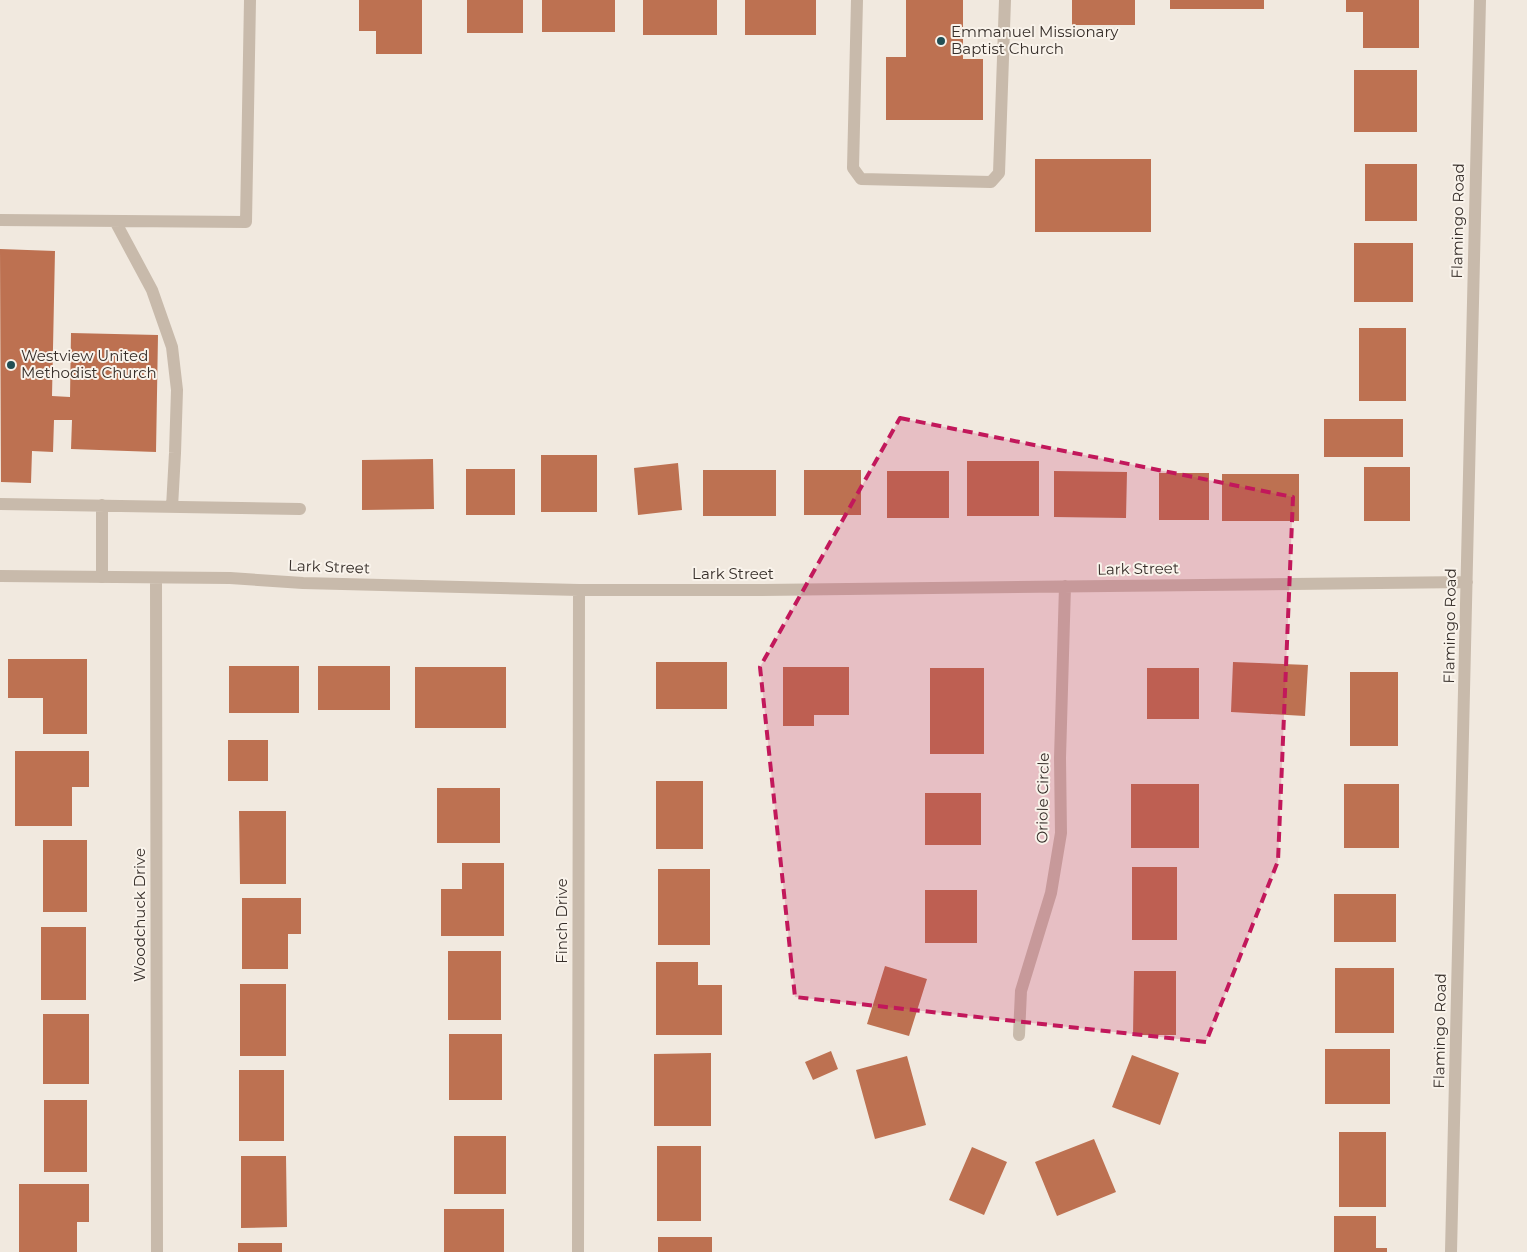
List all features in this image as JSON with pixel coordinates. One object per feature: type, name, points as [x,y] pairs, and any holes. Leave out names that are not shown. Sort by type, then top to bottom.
[{"type":"street","points":[[0,220],[246,222],[250,0]]},
{"type":"street","points":[[857,0],[854,168],[861,179],[991,182],[999,173],[1005,0]]},
{"type":"street","name":"Flamingo Road","points":[[1451,1252],[1480,0]]},
{"type":"street","points":[[115,221],[152,290],[172,347],[177,390],[172,506]]},
{"type":"street","points":[[0,504],[300,509]]},
{"type":"street","points":[[102,506],[102,577]]},
{"type":"street","name":"Lark Street","points":[[0,576],[230,578],[313,583],[579,590],[759,590],[1467,582]]},
{"type":"street","name":"Woodchuck Drive","points":[[156,578],[157,1252]]},
{"type":"street","name":"Oriole Circle","points":[[1019,1035],[1021,991],[1051,893],[1060,833],[1060,758],[1065,586]]},
{"type":"street","name":"Finch Drive","points":[[578,1252],[579,590]]},
{"type":"highlighted area","points":[[900,418],[1293,497],[1278,861],[1206,1042],[795,997],[760,667]]},
{"type":"building","points":[[359,0],[422,0],[422,54],[376,54],[376,31],[359,31]]},
{"type":"building","points":[[467,0],[523,0],[523,33],[467,33]]},
{"type":"building","points":[[542,0],[615,0],[615,32],[542,32]]},
{"type":"building","points":[[643,0],[717,0],[717,35],[643,35]]},
{"type":"building","points":[[745,0],[816,0],[816,35],[745,35]]},
{"type":"building","points":[[906,0],[963,0],[963,59],[983,59],[983,120],[886,120],[886,57],[906,57]]},
{"type":"building","points":[[1072,0],[1135,0],[1135,25],[1072,25]]},
{"type":"building","points":[[1170,0],[1264,0],[1264,9],[1170,9]]},
{"type":"building","points":[[1346,0],[1419,0],[1419,48],[1363,48],[1363,12],[1346,12]]},
{"type":"building","points":[[1354,70],[1417,70],[1417,132],[1354,132]]},
{"type":"building","points":[[1035,159],[1151,159],[1151,232],[1035,232]]},
{"type":"building","points":[[1365,164],[1417,164],[1417,221],[1365,221]]},
{"type":"building","points":[[1354,243],[1413,243],[1413,302],[1354,302]]},
{"type":"building","points":[[0,249],[55,251],[52,396],[70,397],[71,333],[158,335],[156,452],[71,449],[72,420],[54,420],[53,452],[32,451],[31,483],[1,482]]},
{"type":"building","points":[[1359,328],[1406,328],[1406,401],[1359,401]]},
{"type":"building","points":[[1324,419],[1403,419],[1403,457],[1324,457]]},
{"type":"building","points":[[541,455],[597,455],[597,512],[541,512]]},
{"type":"building","points":[[433,459],[434,509],[362,510],[362,460]]},
{"type":"building","points":[[967,461],[1039,461],[1039,516],[967,516]]},
{"type":"building","points":[[678,463],[682,510],[638,515],[634,468]]},
{"type":"building","points":[[1364,467],[1410,467],[1410,521],[1364,521]]},
{"type":"building","points":[[466,469],[515,469],[515,515],[466,515]]},
{"type":"building","points":[[703,470],[776,470],[776,516],[703,516]]},
{"type":"building","points":[[804,470],[861,470],[861,515],[804,515]]},
{"type":"building","points":[[887,471],[949,471],[949,518],[887,518]]},
{"type":"building","points":[[1054,471],[1127,472],[1126,518],[1054,517]]},
{"type":"building","points":[[1159,473],[1209,473],[1209,520],[1159,520]]},
{"type":"building","points":[[1222,474],[1299,474],[1299,521],[1222,521]]},
{"type":"building","points":[[8,659],[87,659],[87,734],[43,734],[43,698],[8,698]]},
{"type":"building","points":[[656,662],[727,662],[727,709],[656,709]]},
{"type":"building","points":[[1233,662],[1308,665],[1305,716],[1231,712]]},
{"type":"building","points":[[229,666],[299,666],[299,713],[229,713]]},
{"type":"building","points":[[318,666],[390,666],[390,710],[318,710]]},
{"type":"building","points":[[415,667],[506,667],[506,728],[415,728]]},
{"type":"building","points":[[783,667],[849,667],[849,715],[814,715],[814,726],[783,726]]},
{"type":"building","points":[[930,668],[984,668],[984,754],[930,754]]},
{"type":"building","points":[[1147,668],[1199,668],[1199,719],[1147,719]]},
{"type":"building","points":[[1350,672],[1398,672],[1398,746],[1350,746]]},
{"type":"building","points":[[228,740],[268,740],[268,781],[228,781]]},
{"type":"building","points":[[15,751],[89,751],[89,787],[72,787],[72,826],[15,826]]},
{"type":"building","points":[[656,781],[703,781],[703,849],[656,849]]},
{"type":"building","points":[[1131,784],[1199,784],[1199,848],[1131,848]]},
{"type":"building","points":[[1344,784],[1399,784],[1399,848],[1344,848]]},
{"type":"building","points":[[437,788],[500,788],[500,843],[437,843]]},
{"type":"building","points":[[925,793],[981,793],[981,845],[925,845]]},
{"type":"building","points":[[239,811],[286,811],[286,884],[240,884]]},
{"type":"building","points":[[43,840],[87,840],[87,912],[43,912]]},
{"type":"building","points":[[462,863],[504,863],[504,936],[441,936],[441,889],[462,889]]},
{"type":"building","points":[[1132,867],[1177,867],[1177,940],[1132,940]]},
{"type":"building","points":[[658,869],[710,869],[710,945],[658,945]]},
{"type":"building","points":[[925,890],[977,890],[977,943],[925,943]]},
{"type":"building","points":[[1334,894],[1396,894],[1396,942],[1334,942]]},
{"type":"building","points":[[242,898],[301,898],[301,934],[288,934],[288,969],[242,969]]},
{"type":"building","points":[[41,927],[86,927],[86,1000],[41,1000]]},
{"type":"building","points":[[448,951],[501,951],[501,1020],[448,1020]]},
{"type":"building","points":[[656,962],[698,962],[698,985],[722,985],[722,1035],[656,1035]]},
{"type":"building","points":[[885,966],[927,979],[909,1036],[867,1024]]},
{"type":"building","points":[[1335,968],[1394,968],[1394,1033],[1335,1033]]},
{"type":"building","points":[[1134,971],[1176,971],[1176,1035],[1133,1035]]},
{"type":"building","points":[[240,984],[286,984],[286,1056],[240,1056]]},
{"type":"building","points":[[43,1014],[89,1014],[89,1084],[43,1084]]},
{"type":"building","points":[[449,1034],[502,1034],[502,1100],[449,1100]]},
{"type":"building","points":[[1325,1049],[1390,1049],[1390,1104],[1325,1104]]},
{"type":"building","points":[[831,1051],[838,1069],[813,1080],[805,1062]]},
{"type":"building","points":[[711,1053],[711,1126],[654,1126],[654,1054]]},
{"type":"building","points":[[1132,1055],[1179,1073],[1160,1125],[1112,1107]]},
{"type":"building","points":[[907,1056],[926,1125],[875,1139],[856,1070]]},
{"type":"building","points":[[239,1070],[284,1070],[284,1141],[239,1141]]},
{"type":"building","points":[[44,1100],[87,1100],[87,1172],[44,1172]]},
{"type":"building","points":[[1339,1132],[1386,1132],[1386,1207],[1339,1207]]},
{"type":"building","points":[[454,1136],[506,1136],[506,1194],[454,1194]]},
{"type":"building","points":[[1094,1139],[1116,1192],[1057,1216],[1035,1162]]},
{"type":"building","points":[[657,1146],[701,1146],[701,1221],[657,1221]]},
{"type":"building","points":[[972,1147],[1007,1162],[984,1215],[949,1200]]},
{"type":"building","points":[[241,1156],[286,1156],[287,1227],[241,1228]]},
{"type":"building","points":[[19,1184],[89,1184],[89,1222],[77,1222],[77,1252],[19,1252]]},
{"type":"building","points":[[444,1209],[504,1209],[504,1252],[444,1252]]},
{"type":"building","points":[[1334,1216],[1376,1216],[1376,1248],[1387,1248],[1387,1252],[1334,1252]]},
{"type":"building","points":[[658,1237],[712,1237],[712,1252],[658,1252]]},
{"type":"building","points":[[238,1243],[282,1243],[282,1252],[238,1252]]},
{"type":"place","name":"Emmanuel Missionary Baptist Church","points":[[941,41]]},
{"type":"place","name":"Westview United Methodist Church","points":[[11,365]]}]
